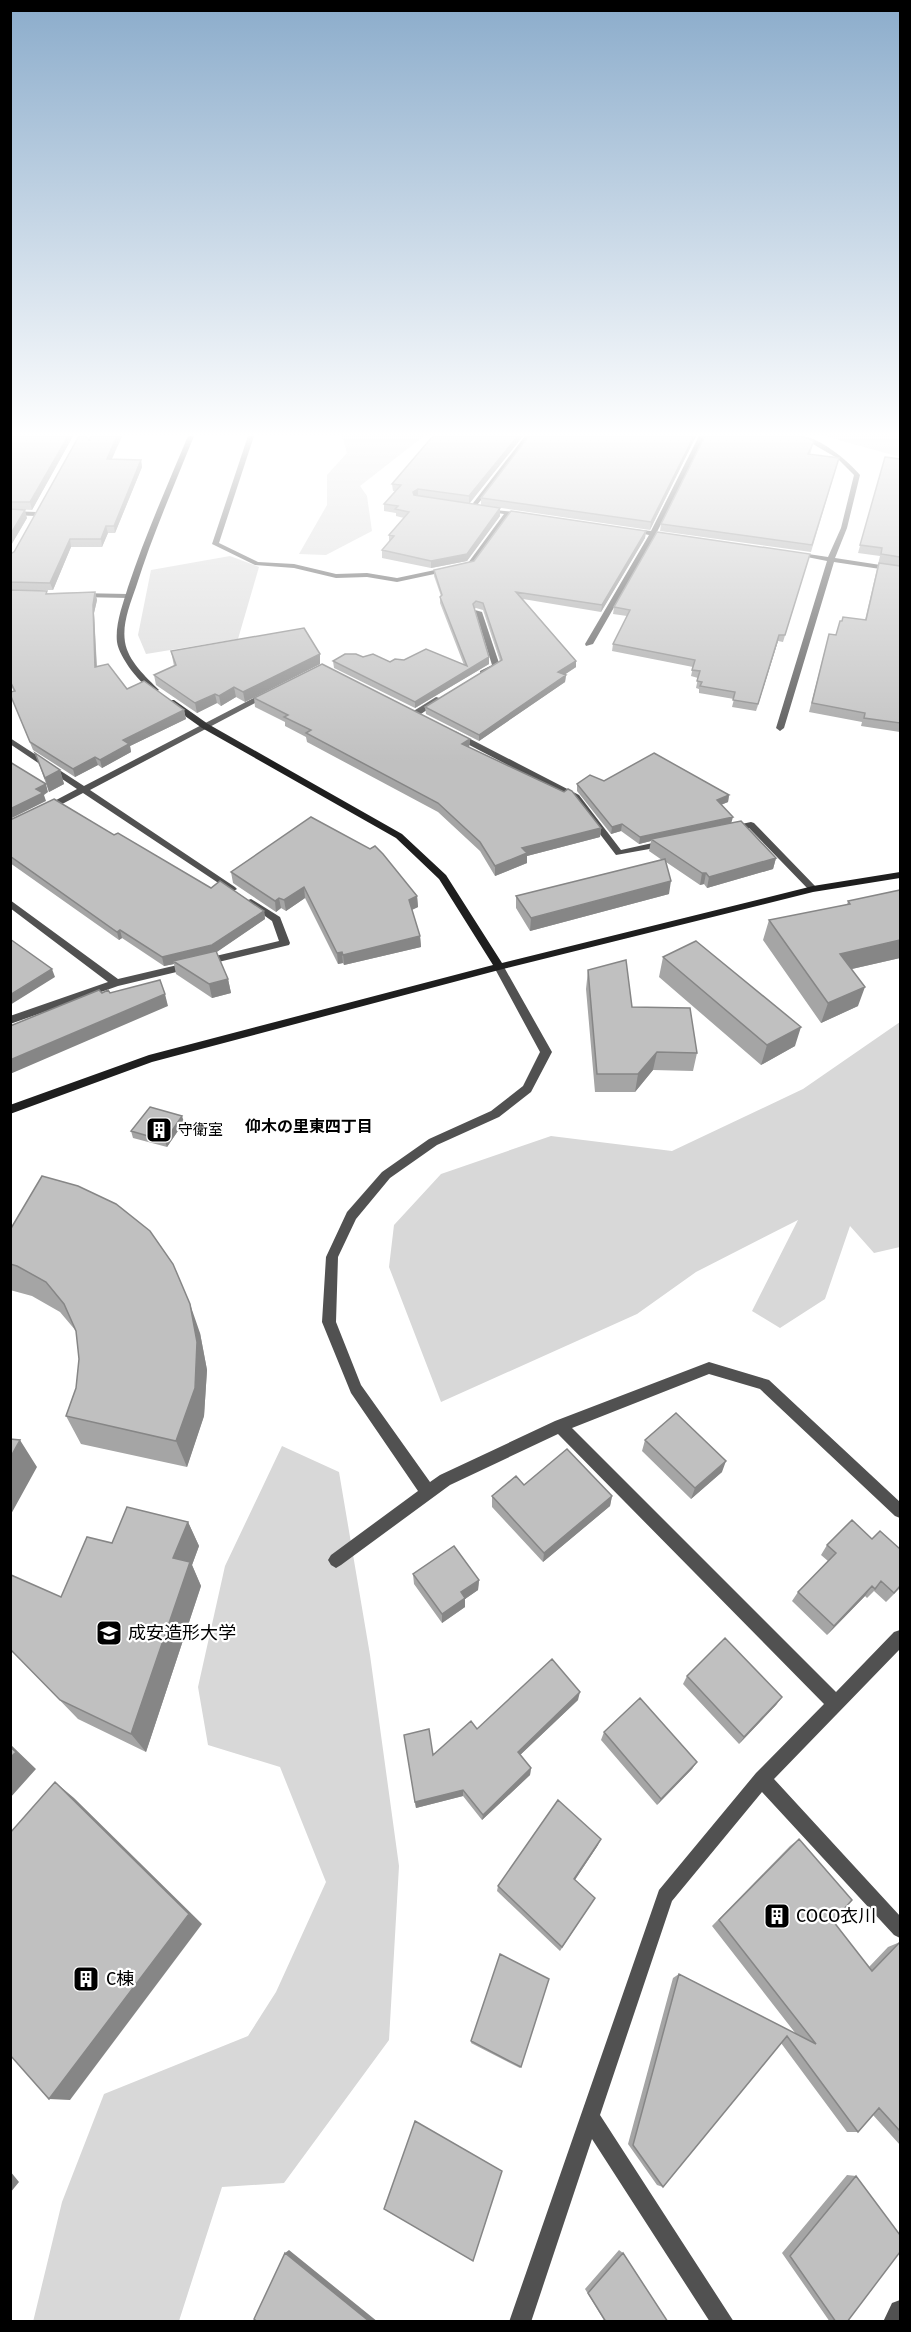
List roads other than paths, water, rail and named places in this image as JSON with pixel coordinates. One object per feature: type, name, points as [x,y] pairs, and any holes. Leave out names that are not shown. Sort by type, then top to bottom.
[{"type":"street","points":[[148,545],[128,596],[120,640],[143,682],[205,726],[399,836],[442,877],[500,967],[546,1052],[528,1089],[495,1114],[433,1142],[386,1175],[351,1216],[332,1257],[329,1322],[356,1389],[428,1492]]},
{"type":"street","points":[[217,545],[257,564],[294,566],[336,576],[367,575],[397,580],[470,565],[485,545]]},
{"type":"street","points":[[589,644],[647,545]]},
{"type":"street","points":[[780,728],[837,545]]},
{"type":"street","points":[[783,552],[900,570]]},
{"type":"street","points":[[69,595],[128,596]]},
{"type":"street","points":[[476,678],[496,666],[478,612]]},
{"type":"street","points":[[31,816],[280,688]]},
{"type":"street","points":[[415,714],[445,696]]},
{"type":"street","points":[[405,708],[425,719]]},
{"type":"street","points":[[445,729],[576,797],[619,853],[674,841]]},
{"type":"street","points":[[10,740],[276,919],[285,943],[116,983],[10,1020]]},
{"type":"street","points":[[718,832],[751,825],[813,889]]},
{"type":"street","points":[[10,1110],[149,1059],[500,967],[813,889],[900,875]]},
{"type":"street","points":[[10,903],[116,983]]},
{"type":"street","points":[[336,1560],[445,1480],[560,1426],[709,1368],[764,1384],[900,1511]]},
{"type":"street","points":[[560,1426],[836,1704]]},
{"type":"street","points":[[520,2322],[665,1896],[762,1779],[900,1638]]},
{"type":"street","points":[[762,1779],[900,1929]]},
{"type":"street","points":[[590,2117],[723,2322]]},
{"type":"street","points":[[894,2322],[900,2311]]},
{"type":"place","name":"守衛室","points":[[159,1130]]},
{"type":"place","name":"成安造形大学","points":[[109,1633]]},
{"type":"place","name":"COCO衣川","points":[[777,1916]]},
{"type":"place","name":"C棟","points":[[86,1979]]},
{"type":"district","name":"仰木の里東四丁目","points":[[309,1126]]}]
